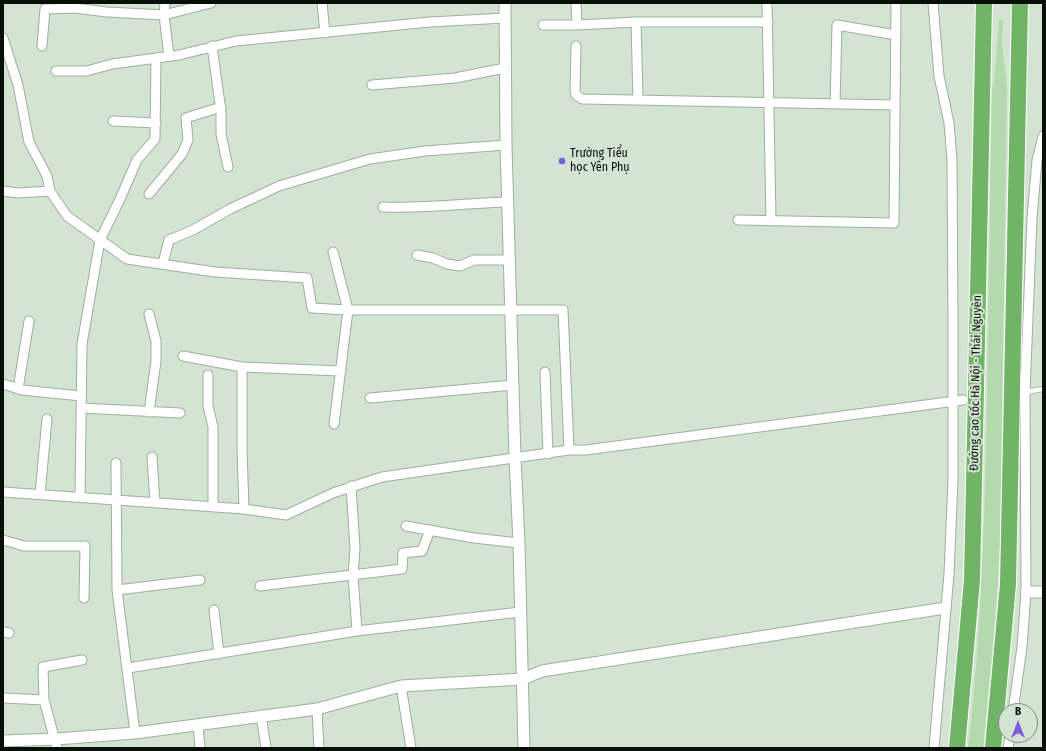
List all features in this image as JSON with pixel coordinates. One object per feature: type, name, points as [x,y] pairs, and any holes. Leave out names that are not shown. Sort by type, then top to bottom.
[{"type":"highway","points":[[993,748],[1008,584],[1020,3]]},
{"type":"highway","name":"Đường cao tốc Hà Nội - Thái Nguyên","points":[[957,748],[972,580],[983,11]]},
{"type":"street","points":[[107,12],[108,3]]},
{"type":"street","points":[[165,3],[164,15],[169,56]]},
{"type":"street","points":[[42,46],[46,6],[107,12],[164,15],[211,3]]},
{"type":"street","points":[[322,3],[325,33]]},
{"type":"street","points":[[505,3],[506,145],[510,260],[510,310],[519,543],[524,748]]},
{"type":"street","points":[[576,3],[577,25]]},
{"type":"street","points":[[768,3],[771,221]]},
{"type":"street","points":[[738,220],[894,223],[896,3]]},
{"type":"street","points":[[934,3],[939,76],[949,122],[952,160],[954,480],[949,574],[934,748]]},
{"type":"street","points":[[56,71],[87,71],[112,64],[169,56],[236,41],[430,22],[504,18]]},
{"type":"street","points":[[636,22],[638,100]]},
{"type":"street","points":[[543,25],[636,22],[768,22]]},
{"type":"street","points":[[835,104],[837,25],[896,35]]},
{"type":"street","points":[[3,38],[18,85],[29,142],[47,176],[50,191],[67,216],[127,259],[163,263],[215,272],[307,278],[312,308],[348,310],[564,310],[569,450]]},
{"type":"street","points":[[212,46],[221,107],[221,134],[228,167]]},
{"type":"street","points":[[576,46],[575,91],[579,98],[895,105]]},
{"type":"street","points":[[80,497],[82,344],[100,240],[137,160],[155,139],[156,58]]},
{"type":"street","points":[[372,85],[454,78],[505,68]]},
{"type":"street","points":[[149,194],[182,154],[188,140],[186,118],[221,107]]},
{"type":"street","points":[[113,121],[156,122]]},
{"type":"street","points":[[1014,703],[1022,647],[1026,592],[1027,502],[1023,392],[1036,160],[1043,136]]},
{"type":"street","points":[[163,263],[169,240],[193,230],[230,209],[279,186],[370,159],[425,151],[506,145]]},
{"type":"street","points":[[3,191],[18,193],[50,191]]},
{"type":"street","points":[[383,207],[412,208],[457,203],[508,202]]},
{"type":"street","points":[[333,252],[348,310],[334,424]]},
{"type":"street","points":[[417,255],[433,258],[447,264],[460,266],[474,260],[510,260]]},
{"type":"street","points":[[149,314],[156,340],[156,360],[149,412]]},
{"type":"street","points":[[18,389],[29,321]]},
{"type":"street","points":[[183,356],[242,367],[341,370]]},
{"type":"street","points":[[242,367],[244,509]]},
{"type":"street","points":[[545,372],[548,454]]},
{"type":"street","points":[[208,375],[208,406],[213,426],[213,507]]},
{"type":"street","points":[[3,384],[18,389],[81,396]]},
{"type":"street","points":[[370,398],[513,385]]},
{"type":"street","points":[[3,492],[244,509],[286,515],[352,486],[382,477],[569,450],[586,450],[963,400]]},
{"type":"street","points":[[80,408],[180,413]]},
{"type":"street","points":[[40,494],[47,419]]},
{"type":"street","points":[[152,457],[155,502]]},
{"type":"street","points":[[116,463],[117,590],[135,733]]},
{"type":"street","points":[[352,486],[355,548],[353,575],[357,631]]},
{"type":"street","points":[[406,526],[474,538],[519,543]]},
{"type":"street","points":[[260,586],[402,569],[403,553],[422,551],[430,530]]},
{"type":"street","points":[[3,540],[24,546],[85,546],[84,598]]},
{"type":"street","points":[[117,590],[200,580]]},
{"type":"street","points":[[1026,592],[1043,592]]},
{"type":"street","points":[[3,741],[56,744],[317,709],[401,686],[523,679],[542,671],[945,608]]},
{"type":"street","points":[[214,610],[219,654]]},
{"type":"street","points":[[128,668],[357,631],[520,612]]},
{"type":"street","points":[[56,744],[44,700],[43,667],[82,660]]},
{"type":"street","points":[[401,686],[411,748]]},
{"type":"street","points":[[3,698],[44,700]]},
{"type":"street","points":[[317,709],[319,748]]},
{"type":"street","points":[[261,716],[266,748]]},
{"type":"street","points":[[198,724],[200,748]]},
{"type":"lane","points":[[1023,392],[1043,389]]},
{"type":"green space","points":[[999,20],[1003,20],[1002,44],[1007,88],[1000,546],[995,621],[983,748],[968,748],[977,659],[984,525],[992,88],[994,81]]},
{"type":"place","name":"Trường Tiểu học Yên Phụ","points":[[562,161]]}]
